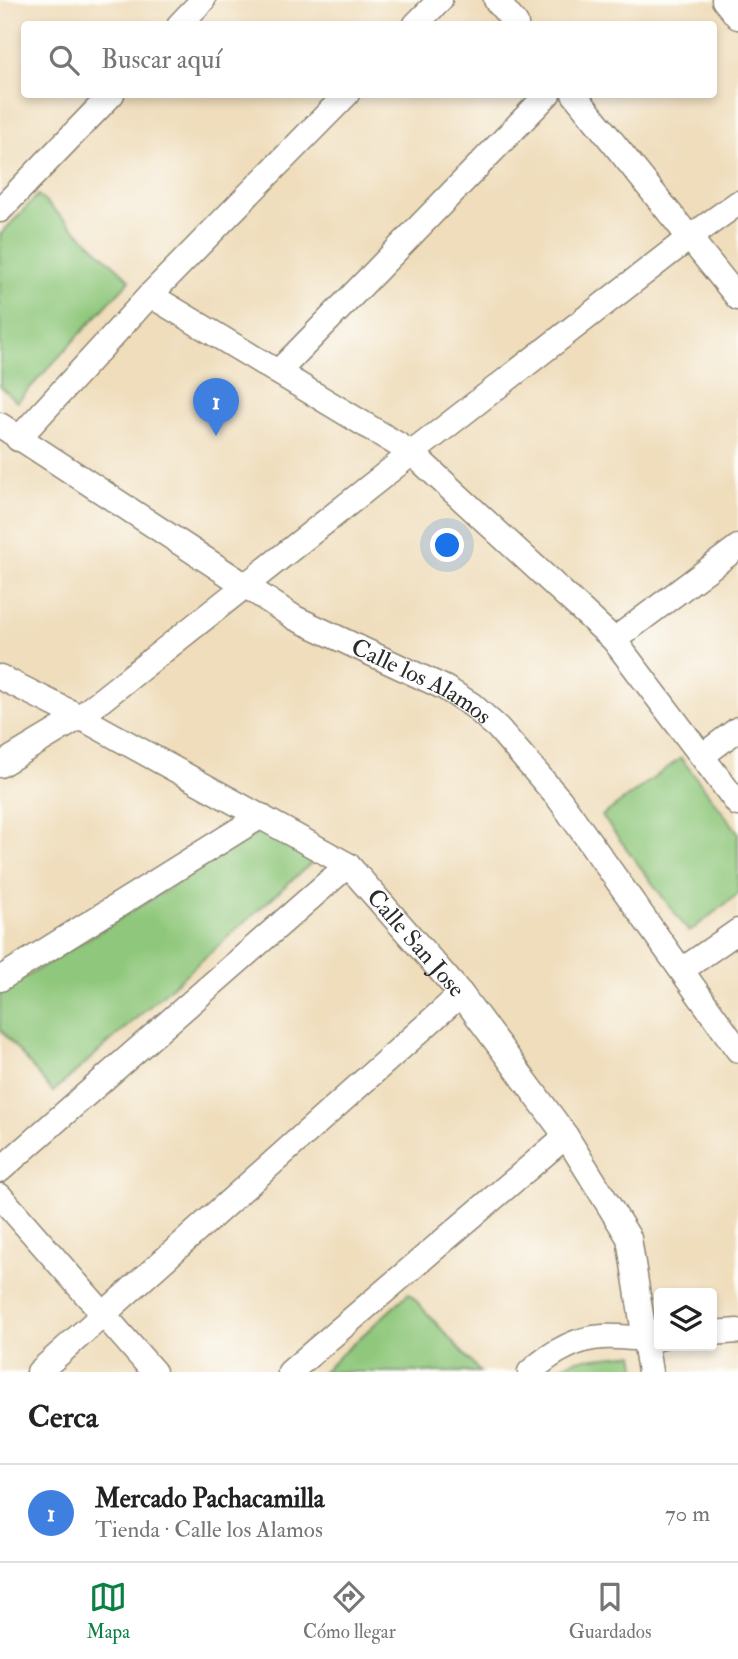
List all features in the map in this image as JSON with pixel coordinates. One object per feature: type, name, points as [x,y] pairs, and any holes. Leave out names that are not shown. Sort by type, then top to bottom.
[{"type":"street","points":[[183,21],[203,0]]},
{"type":"street","points":[[419,21],[440,0]]},
{"type":"street","points":[[496,0],[514,21]]},
{"type":"street","points":[[724,0],[738,17]]},
{"type":"street","points":[[0,210],[108,98]]},
{"type":"street","points":[[9,432],[150,295],[343,98]]},
{"type":"street","points":[[278,372],[544,98]]},
{"type":"street","points":[[577,98],[738,298]]},
{"type":"street","points":[[0,765],[80,717],[412,453],[738,203]]},
{"type":"street","points":[[150,295],[412,453],[614,640],[738,804]]},
{"type":"street","name":"Calle los Alamos","points":[[9,432],[295,618],[445,688],[472,705],[498,728],[560,800],[738,1051]]},
{"type":"street","points":[[614,640],[738,547]]},
{"type":"street","name":"Calle San Jose","points":[[0,677],[80,717],[348,865],[461,994],[566,1136],[629,1238],[652,1339],[650,1372]]},
{"type":"street","points":[[702,756],[738,729]]},
{"type":"street","points":[[0,979],[261,816]]},
{"type":"street","points":[[0,1170],[348,865]]},
{"type":"street","points":[[682,970],[738,931]]},
{"type":"street","points":[[39,1372],[461,994]]},
{"type":"street","points":[[290,1372],[566,1136]]},
{"type":"street","points":[[0,1196],[154,1372]]},
{"type":"street","points":[[717,1333],[738,1331]]},
{"type":"street","points":[[530,1372],[571,1344],[601,1337],[652,1339]]},
{"type":"green space","points":[[38,195],[130,280],[17,402],[0,386],[0,235]]},
{"type":"green space","points":[[681,758],[738,832],[738,894],[689,932],[602,816]]},
{"type":"green space","points":[[264,829],[317,858],[53,1092],[0,1029],[0,993]]},
{"type":"green space","points":[[409,1293],[480,1372],[322,1372]]},
{"type":"green space","points":[[634,1354],[637,1372],[551,1372],[575,1360]]},
{"type":"place","name":"Mercado Pachacamilla","points":[[216,436]]}]
